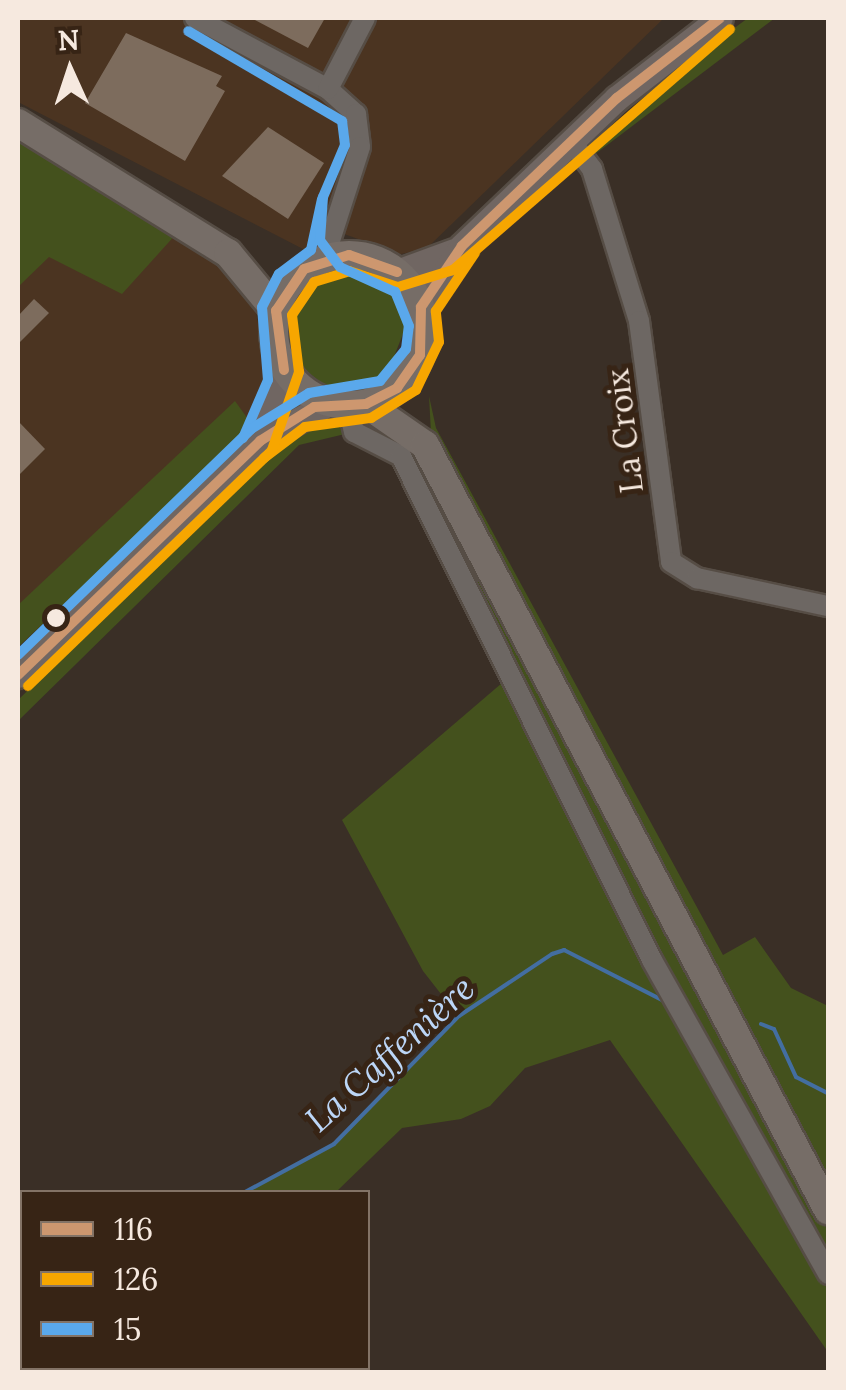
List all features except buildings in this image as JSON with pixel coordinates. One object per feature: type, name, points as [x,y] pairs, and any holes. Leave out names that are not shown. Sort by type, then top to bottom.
[{"type":"highway","points":[[18,123],[228,253],[276,312],[284,370],[426,445]]},
{"type":"highway","points":[[228,253],[328,255],[397,272],[421,307],[424,340],[413,370],[426,445],[828,1210]]},
{"type":"highway","points":[[276,312],[328,255]]},
{"type":"highway","points":[[347,404],[413,370]]},
{"type":"main road","points":[[421,307],[462,246],[571,140],[720,18]]},
{"type":"main road","points":[[397,272],[462,246]]},
{"type":"main road","points":[[260,441],[284,370]]},
{"type":"main road","points":[[18,676],[260,441],[347,404]]},
{"type":"street","points":[[195,18],[328,89],[350,106],[361,134],[328,255]]},
{"type":"street","points":[[328,89],[366,18]]},
{"type":"street","name":"La Croix","points":[[571,140],[592,170],[640,321],[671,562],[697,578],[828,606]]},
{"type":"street","points":[[347,404],[354,432],[401,456],[652,960],[828,1274]]},
{"type":"shaded area","points":[[18,18],[664,18],[426,249],[401,254],[324,227],[305,250],[18,102]]},
{"type":"shaded area","points":[[18,135],[178,232],[253,294],[271,396],[253,426],[18,647]]},
{"type":"green space","points":[[748,18],[775,18],[594,155],[653,88]]},
{"type":"green space","points":[[18,135],[178,232],[122,294],[49,257],[18,287]]},
{"type":"green space","points":[[353,266],[387,280],[410,316],[384,382],[331,390],[296,363],[288,315],[311,279]]},
{"type":"green space","points":[[429,396],[436,428],[723,955],[755,937],[791,988],[828,1006],[828,1183],[431,433]]},
{"type":"green space","points":[[235,401],[253,426],[18,647],[18,605]]},
{"type":"green space","points":[[362,417],[405,429],[828,1231],[828,1264],[657,958],[405,452]]},
{"type":"green space","points":[[333,419],[345,434],[299,445],[18,721],[18,700],[199,524],[307,424]]},
{"type":"green space","points":[[509,677],[828,1284],[828,1352],[610,1040],[525,1068],[490,1106],[461,1119],[402,1128],[338,1190],[249,1190],[334,1144],[459,1017],[423,971],[342,820]]},
{"type":"green space","points":[[20,1359],[20,1370],[120,1370],[18,1372]]},
{"type":"waterway","name":"La Caffenière","points":[[249,1190],[334,1144],[459,1016],[552,954],[564,950],[668,1003]]},
{"type":"waterway","name":"La Caffenière","points":[[761,1024],[774,1029],[796,1077],[828,1093]]},
{"type":"transit line","name":"116","points":[[421,307],[462,246],[617,98],[720,18]]},
{"type":"transit line","name":"126","points":[[28,686],[272,450],[299,372],[292,315],[314,282],[349,271],[398,287],[453,270],[730,29]]},
{"type":"transit line","name":"15","points":[[18,655],[251,429],[309,393],[380,381],[406,349],[409,326],[395,292],[340,267],[320,240],[323,197],[345,145],[342,121],[188,31]]},
{"type":"transit line","name":"15","points":[[243,438],[268,380],[262,307],[279,274],[311,250],[322,199]]},
{"type":"transit line","name":"126","points":[[264,458],[305,427],[371,418],[416,390],[439,342],[436,311],[475,253]]},
{"type":"transit line","name":"116","points":[[284,370],[276,311],[304,269],[349,255],[397,272]]},
{"type":"transit line","name":"116","points":[[18,675],[260,441],[314,407],[366,404],[397,388],[420,355],[421,307]]}]
